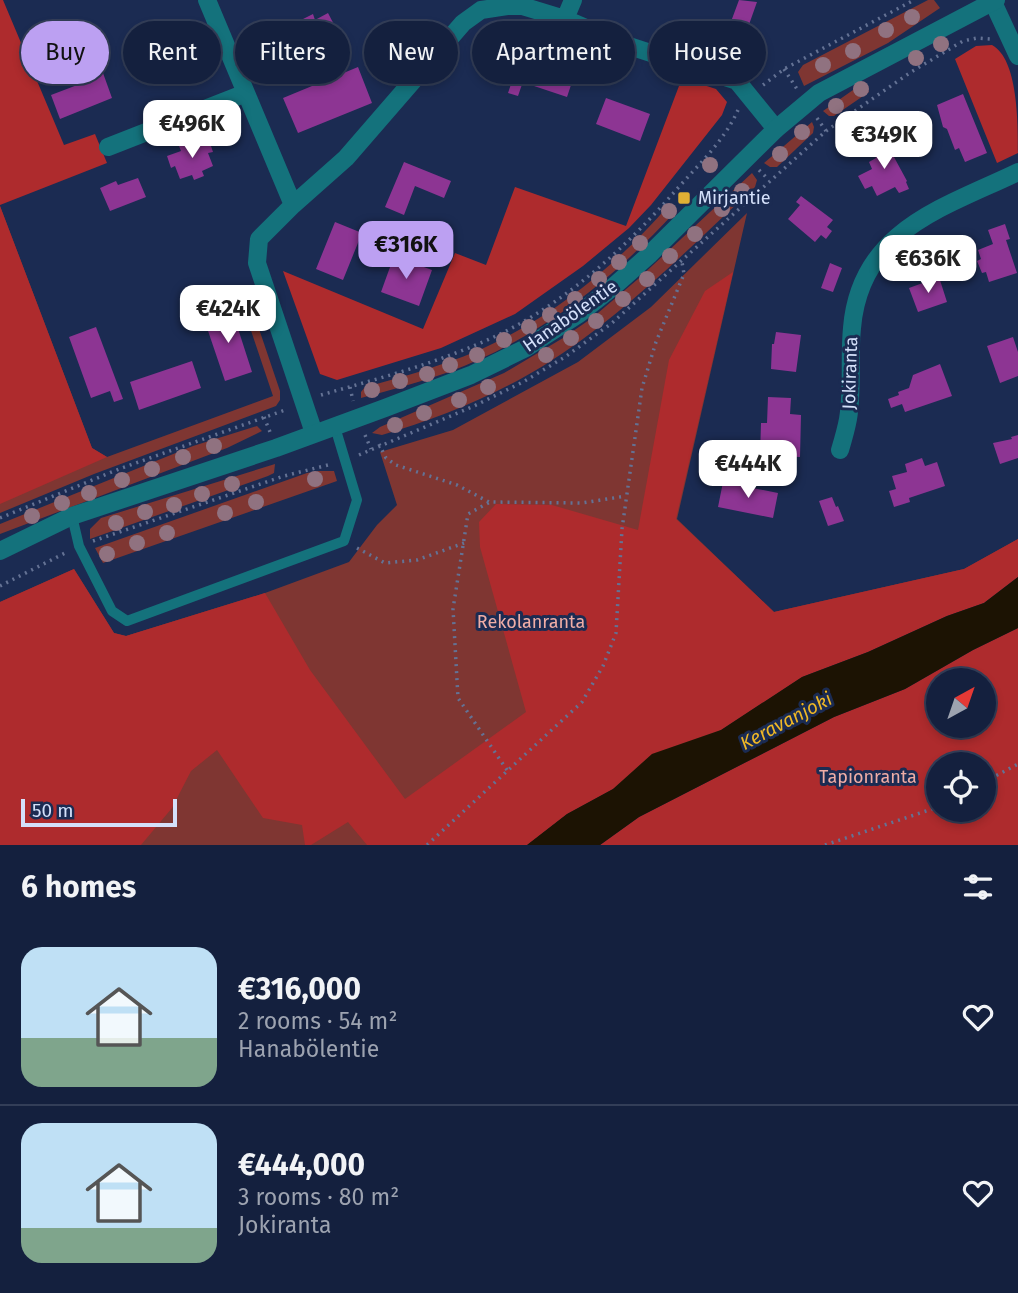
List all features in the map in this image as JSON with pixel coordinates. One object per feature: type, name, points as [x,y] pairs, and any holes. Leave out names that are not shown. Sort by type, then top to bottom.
[{"type":"street","points":[[207,0],[293,205]]},
{"type":"street","points":[[565,19],[573,0]]},
{"type":"street","points":[[993,1],[1018,56]]},
{"type":"street","name":"Hanabölentie","points":[[0,551],[72,516],[335,427],[504,361],[560,328],[613,287],[649,255],[776,128],[820,93],[993,1]]},
{"type":"street","points":[[314,433],[257,263],[259,239],[346,158],[463,23],[481,10],[522,6],[565,19],[623,44],[737,81],[776,128]]},
{"type":"street","points":[[108,147],[246,93]]},
{"type":"street","name":"Jokiranta","points":[[840,450],[848,418],[852,326],[856,298],[865,274],[897,234],[916,221],[1018,172]]},
{"type":"lane","points":[[72,516],[79,546],[112,611],[127,621],[344,541],[357,500],[335,427]]},
{"type":"path","points":[[0,518],[119,469],[303,402],[437,360],[481,343],[575,288],[622,247],[724,137],[748,95],[784,69],[914,0]]},
{"type":"path","points":[[427,845],[582,702],[603,666],[616,633],[622,529],[642,388],[656,342],[684,274],[682,262]]},
{"type":"path","points":[[379,444],[386,458],[396,465],[457,485],[490,502],[582,503],[626,496]]},
{"type":"path","points":[[490,502],[468,514],[453,609],[458,698],[507,770]]},
{"type":"path","points":[[344,541],[385,563],[416,559],[464,543]]},
{"type":"path","points":[[996,776],[1018,764]]},
{"type":"path","points":[[825,845],[926,811]]},
{"type":"green space","points":[[0,0],[3,0],[21,43],[21,84],[38,84],[64,145],[95,134],[107,163],[0,205]]},
{"type":"green space","points":[[928,0],[934,0],[940,8],[888,43],[804,86],[798,72],[803,65]]},
{"type":"green space","points":[[992,45],[1001,52],[1012,77],[1018,125],[1018,153],[997,163],[955,59],[976,46]]},
{"type":"green space","points":[[863,83],[869,92],[834,116],[823,111]]},
{"type":"green space","points":[[680,84],[701,84],[716,89],[727,102],[722,115],[651,205],[629,228],[583,266],[515,314],[441,348],[337,380],[320,374],[283,271],[423,329],[455,253],[486,265],[515,187],[626,226]]},
{"type":"green space","points":[[812,122],[813,133],[777,167],[764,163]]},
{"type":"green space","points":[[752,173],[757,180],[755,187],[654,281],[572,347],[524,377],[465,406],[382,435],[372,433],[380,427],[504,373],[563,338],[592,318],[638,279]]},
{"type":"green space","points":[[0,206],[92,448],[107,457],[273,396],[241,301],[246,300],[251,305],[280,391],[280,400],[276,406],[94,474],[0,513]]},
{"type":"green space","points":[[0,206],[92,448],[107,457],[0,504]]},
{"type":"green space","points":[[668,206],[675,212],[651,237],[599,284],[543,325],[513,343],[449,372],[361,398],[365,387],[422,371],[477,351],[531,323],[604,270]]},
{"type":"green space","name":"Rekolanranta","points":[[747,213],[677,519],[774,612],[964,569],[1018,539],[1018,577],[802,677],[721,730],[567,814],[527,845],[0,845],[0,602],[74,569],[114,633],[126,636],[265,593],[349,562],[377,525],[397,505],[380,452],[453,430],[578,362],[651,307]]},
{"type":"green space","name":"Rekolanranta","points":[[733,272],[676,519],[774,612],[964,569],[1018,539],[1018,577],[984,603],[802,677],[721,730],[652,754],[613,789],[567,814],[527,845],[367,845],[348,822],[311,845],[305,845],[302,825],[263,818],[217,750],[191,771],[172,808],[141,845],[0,845],[0,602],[74,569],[114,633],[126,636],[265,593],[310,670],[405,799],[526,712],[480,547],[479,522],[496,504],[552,505],[638,530],[669,360],[705,291]]},
{"type":"green space","points":[[257,426],[262,431],[227,448],[0,534],[0,524],[193,446]]},
{"type":"green space","points":[[275,464],[274,473],[268,476],[90,539],[90,529],[101,518]]},
{"type":"green space","points":[[334,471],[337,481],[103,563],[95,548],[307,473]]},
{"type":"green space","name":"Tapionranta","points":[[1018,628],[1018,845],[600,845],[639,817],[834,717],[905,689],[926,677],[926,738],[996,738],[996,668],[942,668]]},
{"type":"water","name":"Keravanjoki","points":[[1018,577],[1018,628],[942,668],[926,668],[926,677],[905,689],[834,717],[639,817],[600,845],[527,845],[567,814],[613,789],[652,754],[721,730],[802,677],[984,603]]},
{"type":"building","points":[[739,0],[757,2],[750,21],[731,21]]},
{"type":"building","points":[[328,13],[332,21],[304,21],[303,19],[313,14],[315,20]]},
{"type":"building","points":[[358,67],[372,103],[298,133],[283,98],[317,84],[350,84],[350,70]]},
{"type":"building","points":[[80,84],[107,84],[112,98],[60,119],[51,95]]},
{"type":"building","points":[[511,84],[522,84],[518,96],[508,93]]},
{"type":"building","points":[[528,84],[571,84],[567,97]]},
{"type":"building","points":[[963,94],[987,153],[965,162],[959,148],[955,150],[947,129],[943,127],[937,105]]},
{"type":"building","points":[[606,98],[650,114],[640,141],[596,124]]},
{"type":"building","points":[[882,135],[909,189],[899,193],[895,187],[877,196],[872,186],[865,189],[858,176],[872,169],[869,162],[876,158],[872,148],[878,145],[874,139]]},
{"type":"building","points":[[209,140],[213,152],[208,153],[213,166],[202,171],[204,176],[194,180],[192,175],[180,179],[175,166],[171,168],[167,156],[181,151],[179,146],[189,142],[191,147]]},
{"type":"building","points":[[404,162],[451,181],[444,198],[415,186],[404,215],[385,207]]},
{"type":"building","points":[[138,178],[146,197],[110,211],[100,188],[116,181],[118,185]]},
{"type":"building","points":[[801,196],[833,220],[827,227],[832,231],[826,239],[821,235],[815,242],[788,219],[800,205],[796,202]]},
{"type":"building","points":[[335,222],[362,233],[343,280],[316,269]]},
{"type":"building","points":[[1005,224],[1010,239],[1006,240],[1017,273],[989,282],[986,272],[982,273],[977,261],[981,259],[978,250],[993,244],[988,230]]},
{"type":"building","points":[[394,256],[432,270],[419,306],[381,292]]},
{"type":"building","points":[[830,263],[842,268],[833,292],[821,288]]},
{"type":"building","points":[[939,277],[947,302],[918,312],[909,288]]},
{"type":"building","points":[[232,310],[252,372],[225,381],[204,319]]},
{"type":"building","points":[[96,327],[123,399],[114,402],[110,391],[91,398],[69,337]]},
{"type":"building","points":[[776,332],[801,335],[796,372],[771,369],[772,344]]},
{"type":"building","points":[[1013,337],[1018,352],[1018,376],[1000,383],[987,346]]},
{"type":"building","points":[[192,361],[201,388],[139,410],[130,382]]},
{"type":"building","points":[[940,364],[952,396],[905,412],[902,404],[891,408],[888,399],[909,388],[913,375]]},
{"type":"building","points":[[768,397],[791,398],[790,414],[801,415],[800,457],[760,456],[761,423],[767,423]]},
{"type":"building","points":[[1018,435],[1018,458],[1000,464],[993,443]]},
{"type":"building","points":[[922,458],[925,466],[937,462],[945,486],[909,498],[910,502],[894,507],[889,491],[896,489],[892,476],[907,472],[905,464]]},
{"type":"building","points":[[723,482],[778,493],[773,518],[718,507]]},
{"type":"building","points":[[832,497],[844,521],[828,526],[819,501]]},
{"type":"place","name":"Mirjantie","points":[[684,198]]}]
